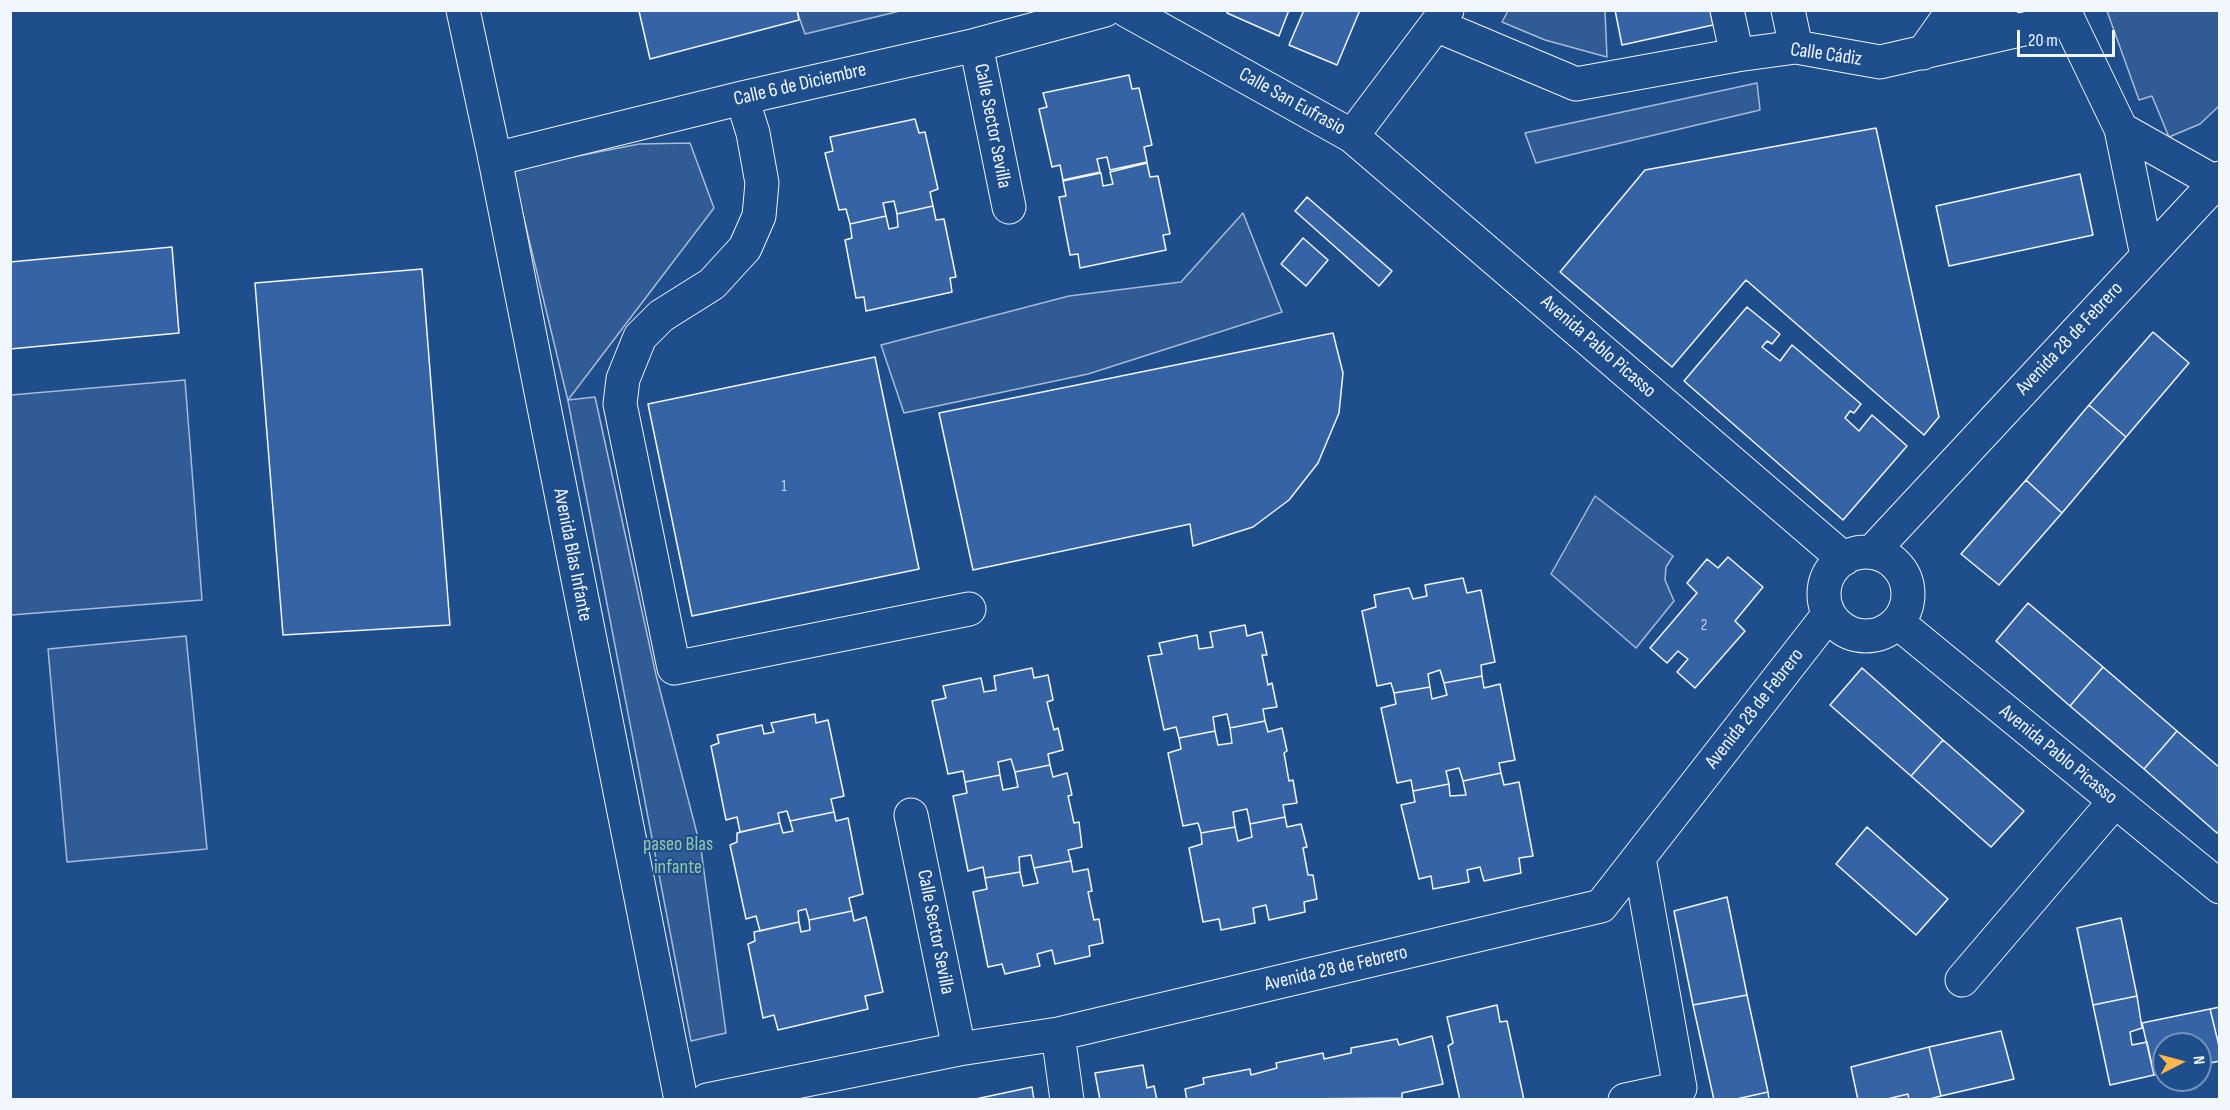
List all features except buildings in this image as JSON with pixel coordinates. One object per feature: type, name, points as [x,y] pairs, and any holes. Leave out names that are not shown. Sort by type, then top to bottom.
[{"type":"street","name":"Avenida Blas Infante","points":[[463,10],[495,159],[681,1100]]},
{"type":"street","name":"Calle 6 de Diciembre","points":[[495,159],[742,98],[976,45],[1105,10]]},
{"type":"street","name":"Calle San Eufrasio","points":[[1126,10],[1352,136],[1441,18]]},
{"type":"street","points":[[1726,10],[1737,55]]},
{"type":"street","points":[[1788,10],[1796,47]]},
{"type":"street","name":"Calle Cádiz","points":[[1441,18],[1576,84],[1737,55],[1796,47],[1880,62],[2016,31],[2069,13],[2121,129],[2147,256]]},
{"type":"street","name":"Calle Sector Sevilla","points":[[976,45],[1008,207]]},
{"type":"street","points":[[742,98],[753,134],[762,183],[759,216],[746,248],[712,285],[661,316],[640,337],[623,379],[620,404],[674,668],[969,609]]},
{"type":"street","points":[[2121,129],[2218,180]]},
{"type":"street","name":"Avenida Pablo Picasso","points":[[1352,136],[1848,550]]},
{"type":"street","name":"Avenida 28 de Febrero","points":[[1848,550],[2147,256],[2218,180]]},
{"type":"street","points":[[1848,550],[1884,556],[1903,574],[1908,599],[1904,611],[1886,630],[1874,635],[1861,636],[1848,632],[1829,614],[1825,602],[1826,584],[1834,567],[1848,550]]},
{"type":"street","name":"Avenida 28 de Febrero","points":[[707,1100],[959,1049],[1058,1034],[1601,906],[1829,614]]},
{"type":"street","name":"Avenida Pablo Picasso","points":[[1896,622],[2219,884]]},
{"type":"street","points":[[1962,980],[2115,801]]},
{"type":"street","name":"Calle Sector Sevilla","points":[[911,815],[959,1049]]},
{"type":"street","points":[[1625,1100],[1680,1088],[1639,858]]},
{"type":"street","points":[[1058,1034],[1067,1100]]},
{"type":"shaded area","points":[[797,11],[900,11],[805,34]]},
{"type":"shaded area","points":[[1508,11],[1605,11],[1607,57],[1545,40],[1502,22]]},
{"type":"shaded area","points":[[2107,11],[2219,11],[2219,106],[2200,124],[2169,137],[2152,96],[2139,100]]},
{"type":"shaded area","points":[[1757,83],[1760,110],[1536,163],[1525,133]]},
{"type":"shaded area","points":[[690,143],[714,208],[568,400],[595,397],[656,675],[701,849],[726,1033],[691,1041],[568,401],[512,169],[639,144]]},
{"type":"shaded area","points":[[1243,213],[1282,312],[1088,374],[904,413],[881,345],[1069,296],[1181,282]]},
{"type":"shaded area","points":[[185,380],[202,600],[11,615],[11,395]]},
{"type":"shaded area","points":[[1595,496],[1673,556],[1666,567],[1665,580],[1674,601],[1636,648],[1551,574]]},
{"type":"shaded area","points":[[186,636],[207,849],[67,862],[48,649]]},
{"type":"park label","name":"paseo Blas infante","points":[[678,856]]}]
